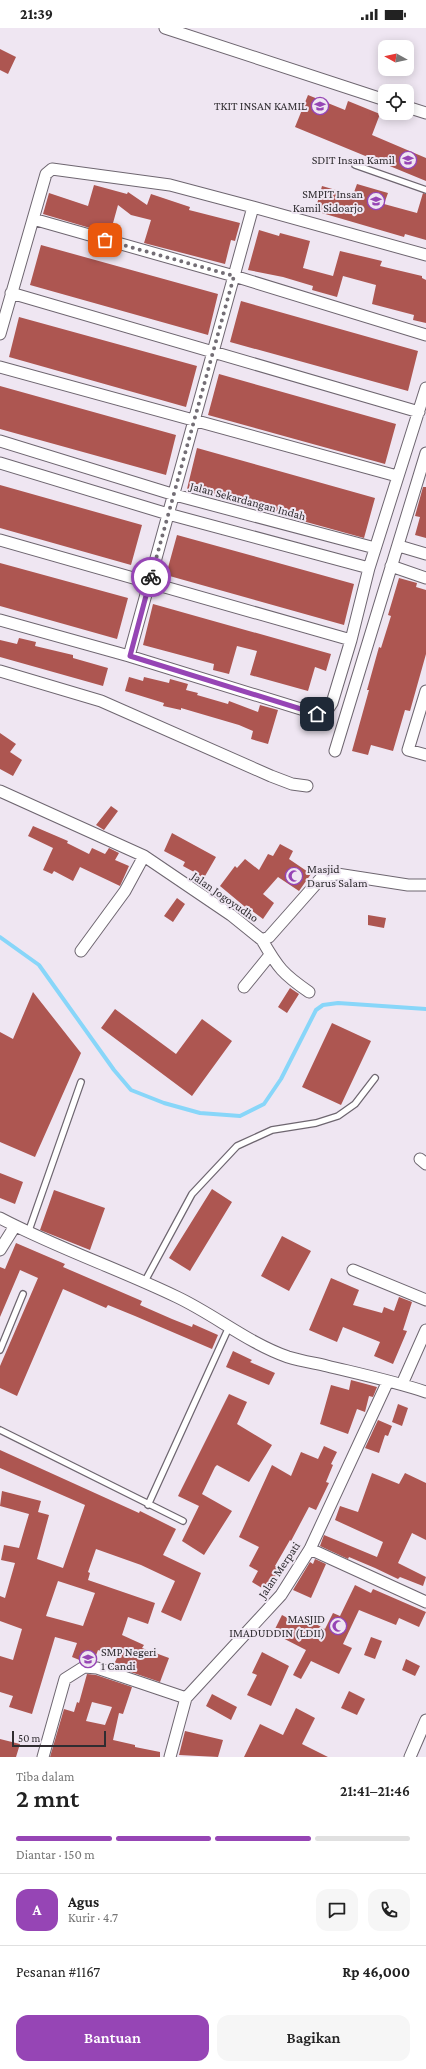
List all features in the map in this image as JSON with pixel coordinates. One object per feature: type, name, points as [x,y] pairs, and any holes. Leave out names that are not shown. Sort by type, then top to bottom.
[{"type":"street","points":[[165,28],[378,98]]},
{"type":"street","points":[[414,109],[426,113]]},
{"type":"street","points":[[0,334],[46,174],[52,169],[170,186],[253,207],[426,255]]},
{"type":"street","points":[[130,656],[253,207]]},
{"type":"street","points":[[33,219],[234,276],[426,335]]},
{"type":"street","points":[[11,293],[419,412]]},
{"type":"street","points":[[0,367],[397,476]]},
{"type":"street","points":[[0,620],[130,656],[317,714],[323,713],[332,703],[351,640],[369,568],[426,388]]},
{"type":"street","name":"Jalan Sekardangan Indah","points":[[0,441],[175,495],[375,548]]},
{"type":"street","points":[[335,751],[392,566],[422,486],[426,453]]},
{"type":"street","points":[[0,462],[168,514],[369,568]]},
{"type":"street","points":[[0,540],[351,640]]},
{"type":"street","points":[[399,546],[426,554]]},
{"type":"street","points":[[392,566],[426,578]]},
{"type":"street","points":[[0,670],[101,701],[271,776],[292,784],[307,786]]},
{"type":"street","points":[[426,691],[408,750],[426,755]]},
{"type":"street","name":"Jalan Jogoyudho","points":[[0,791],[144,856],[262,940],[269,937],[323,876],[337,874],[408,885],[426,885]]},
{"type":"street","points":[[81,951],[125,891],[144,856]]},
{"type":"street","points":[[262,940],[276,965],[288,977],[309,992]]},
{"type":"street","points":[[244,987],[270,955]]},
{"type":"street","points":[[0,1218],[28,1233],[145,1281],[181,1299],[248,1339],[289,1357],[402,1384],[426,1392]]},
{"type":"street","points":[[0,1250],[15,1226]]},
{"type":"street","points":[[353,1270],[426,1300]]},
{"type":"street","points":[[402,1384],[426,1330]]},
{"type":"street","name":"Jalan Merpati","points":[[170,1757],[186,1698],[281,1595],[310,1549],[388,1381]]},
{"type":"street","points":[[310,1549],[426,1602]]},
{"type":"street","points":[[43,1757],[65,1679],[84,1667],[97,1668],[186,1698]]},
{"type":"street","points":[[410,1757],[426,1720]]},
{"type":"lane","points":[[355,165],[426,190]]},
{"type":"lane","points":[[145,1281],[192,1194],[237,1146],[272,1130],[338,1116],[355,1104],[375,1078]]},
{"type":"lane","points":[[28,1233],[81,1082]]},
{"type":"lane","points":[[0,1350],[23,1294]]},
{"type":"lane","points":[[148,1505],[229,1327]]},
{"type":"lane","points":[[0,1430],[148,1505],[183,1521]]},
{"type":"building","points":[[0,49],[16,57],[8,74],[0,70]]},
{"type":"building","points":[[308,95],[345,110],[348,101],[378,113],[378,119],[372,135],[426,158],[426,181],[295,127]]},
{"type":"building","points":[[357,184],[388,193],[384,204],[417,213],[423,193],[426,194],[426,240],[405,234],[404,237],[315,211],[322,186],[353,195]]},
{"type":"building","points":[[94,185],[127,194],[128,192],[147,205],[151,194],[190,207],[189,210],[240,223],[235,241],[231,240],[225,264],[144,243],[151,220],[131,215],[118,205],[110,234],[43,214],[49,193],[88,206]]},
{"type":"building","points":[[259,230],[279,236],[280,233],[310,241],[303,268],[333,276],[340,251],[382,261],[380,266],[422,276],[422,278],[426,280],[426,323],[413,320],[414,315],[372,304],[376,285],[343,276],[337,297],[312,290],[313,286],[283,277],[248,270]]},
{"type":"building","points":[[41,245],[218,294],[208,335],[30,285]]},
{"type":"building","points":[[241,301],[418,351],[408,391],[230,342]]},
{"type":"building","points":[[19,317],[197,366],[186,407],[9,357]]},
{"type":"building","points":[[219,374],[396,424],[385,464],[208,415]]},
{"type":"building","points":[[0,386],[176,435],[166,475],[0,429]]},
{"type":"building","points":[[197,448],[375,498],[364,538],[187,489]]},
{"type":"building","points":[[0,485],[142,525],[131,565],[0,528]]},
{"type":"building","points":[[423,487],[426,487],[426,538],[415,535],[420,517],[415,516]]},
{"type":"building","points":[[177,535],[354,584],[344,625],[166,575]]},
{"type":"building","points":[[0,563],[128,598],[117,639],[0,606]]},
{"type":"building","points":[[399,578],[417,583],[416,587],[426,590],[426,654],[410,711],[405,710],[393,751],[371,745],[368,755],[352,751],[379,647],[381,648],[391,616],[388,615]]},
{"type":"building","points":[[153,604],[331,654],[326,671],[315,667],[308,691],[250,675],[257,651],[237,646],[229,674],[213,670],[214,664],[143,645]]},
{"type":"building","points":[[19,638],[36,642],[35,646],[73,655],[73,658],[108,668],[103,686],[0,657],[0,640],[17,644]]},
{"type":"building","points":[[129,677],[143,681],[144,677],[169,683],[170,679],[188,684],[186,690],[198,693],[197,695],[228,704],[229,701],[258,712],[260,705],[278,710],[268,744],[251,739],[253,731],[239,725],[181,708],[181,710],[163,706],[164,703],[125,691]]},
{"type":"building","points":[[0,733],[16,744],[10,752],[22,760],[13,776],[0,769]]},
{"type":"building","points":[[111,806],[118,811],[104,830],[96,825]]},
{"type":"building","points":[[33,826],[68,841],[67,843],[89,854],[92,848],[105,854],[109,848],[119,853],[115,860],[129,866],[120,886],[80,867],[73,881],[54,871],[52,874],[43,870],[53,848],[28,836]]},
{"type":"building","points":[[172,833],[216,857],[201,883],[191,877],[194,872],[183,866],[185,862],[164,851]]},
{"type":"building","points":[[280,844],[293,851],[289,859],[311,874],[299,891],[278,877],[263,894],[274,903],[263,919],[251,910],[250,911],[220,886],[235,866],[237,868],[245,859],[259,870],[268,854],[273,856]]},
{"type":"building","points":[[177,898],[185,904],[173,922],[164,916]]},
{"type":"building","points":[[368,915],[386,918],[384,928],[368,925]]},
{"type":"building","points":[[290,988],[299,994],[287,1013],[278,1007]]},
{"type":"building","points":[[33,992],[81,1053],[35,1157],[0,1142],[0,1032],[13,1039]]},
{"type":"building","points":[[115,1009],[176,1054],[202,1019],[232,1041],[192,1096],[101,1028]]},
{"type":"building","points":[[332,1023],[371,1041],[341,1105],[302,1087]]},
{"type":"building","points":[[0,1173],[23,1182],[15,1204],[0,1198]]},
{"type":"building","points":[[212,1189],[232,1202],[190,1271],[169,1258]]},
{"type":"building","points":[[54,1190],[105,1208],[90,1250],[40,1230]]},
{"type":"building","points":[[282,1236],[311,1251],[289,1291],[261,1276]]},
{"type":"building","points":[[16,1243],[65,1264],[63,1267],[142,1301],[140,1305],[192,1327],[193,1324],[218,1335],[212,1349],[108,1305],[106,1308],[63,1289],[17,1396],[0,1388],[0,1366],[38,1278],[20,1270],[0,1317],[0,1267],[5,1269]]},
{"type":"building","points":[[331,1278],[359,1290],[353,1305],[382,1313],[384,1307],[394,1311],[399,1297],[412,1302],[403,1330],[407,1331],[393,1364],[374,1356],[380,1342],[343,1327],[337,1342],[309,1330]]},
{"type":"building","points":[[233,1351],[252,1360],[250,1362],[275,1373],[269,1385],[226,1367]]},
{"type":"building","points":[[351,1380],[377,1387],[373,1397],[369,1396],[365,1412],[357,1409],[348,1434],[320,1424],[331,1385],[349,1390]]},
{"type":"building","points":[[229,1394],[247,1402],[237,1424],[272,1445],[249,1482],[217,1465],[215,1467],[202,1494],[232,1511],[204,1555],[182,1541],[199,1506],[178,1496]]},
{"type":"building","points":[[398,1404],[408,1408],[402,1426],[392,1422]]},
{"type":"building","points":[[378,1420],[392,1426],[388,1436],[385,1435],[379,1453],[365,1448]]},
{"type":"building","points":[[324,1446],[337,1452],[331,1464],[333,1465],[326,1482],[329,1483],[316,1510],[309,1507],[291,1541],[290,1540],[275,1566],[280,1568],[267,1591],[252,1582],[258,1571],[249,1566],[259,1547],[239,1537],[272,1465],[291,1476],[301,1452],[318,1459]]},
{"type":"building","points":[[0,1450],[139,1513],[140,1511],[176,1529],[163,1555],[201,1573],[181,1621],[161,1612],[175,1581],[141,1565],[96,1549],[88,1572],[90,1573],[88,1580],[155,1603],[148,1624],[128,1617],[122,1635],[144,1645],[142,1648],[169,1658],[160,1682],[113,1666],[117,1658],[98,1650],[94,1661],[82,1661],[72,1657],[77,1643],[55,1637],[32,1714],[9,1707],[13,1696],[0,1692],[0,1656],[13,1660],[22,1629],[0,1621],[0,1596],[5,1598],[15,1563],[1,1560],[4,1545],[19,1548],[29,1514],[0,1506],[2,1491],[41,1501],[38,1512],[49,1515],[37,1559],[63,1568],[85,1505],[0,1468]],"holes":[[[58,1581],[95,1593],[83,1626],[46,1616]]]},
{"type":"building","points":[[372,1473],[399,1484],[405,1473],[426,1483],[426,1540],[412,1533],[398,1563],[426,1577],[423,1586],[400,1577],[398,1579],[320,1546],[324,1535],[377,1557],[383,1542],[335,1520],[340,1506],[358,1512]]},
{"type":"building","points":[[315,1559],[326,1564],[311,1598],[293,1590],[310,1562],[313,1564]]},
{"type":"building","points":[[355,1585],[371,1593],[373,1589],[426,1612],[419,1627],[399,1618],[396,1625],[359,1610],[343,1644],[352,1648],[339,1674],[311,1661],[301,1679],[293,1675],[306,1650],[273,1633],[282,1615],[297,1623],[303,1617],[325,1629],[333,1613],[340,1616]]},
{"type":"building","points":[[371,1637],[382,1641],[375,1659],[364,1655]]},
{"type":"building","points":[[262,1652],[289,1666],[271,1706],[247,1695],[257,1675],[252,1673]]},
{"type":"building","points":[[406,1659],[420,1666],[415,1676],[402,1670]]},
{"type":"building","points":[[87,1674],[96,1675],[132,1687],[123,1714],[119,1713],[113,1740],[135,1745],[135,1747],[160,1752],[160,1757],[50,1757],[64,1709],[74,1712],[77,1702],[79,1703]],"holes":[[[92,1702],[112,1707],[105,1725],[86,1721]]]},
{"type":"building","points":[[349,1691],[365,1699],[357,1715],[341,1708]]},
{"type":"building","points":[[212,1694],[237,1707],[231,1720],[206,1706]]},
{"type":"building","points":[[296,1708],[315,1718],[302,1744],[328,1757],[244,1757],[260,1724],[283,1735]]},
{"type":"building","points":[[185,1731],[223,1740],[218,1757],[179,1755]]},
{"type":"building","points":[[0,1739],[20,1744],[16,1757],[0,1757]]},
{"type":"waterway","points":[[0,937],[39,965],[114,1070],[131,1090],[164,1103],[200,1113],[240,1116],[264,1104],[281,1079],[316,1010],[323,1005],[338,1003],[426,1009]]},
{"type":"way so far","points":[[105,240],[234,276],[175,495],[168,514],[151,577]]},
{"type":"place","name":"TKIT INSAN KAMIL","points":[[320,106]]},
{"type":"place","name":"SDIT Insan Kamil","points":[[408,160]]},
{"type":"place","name":"SMPIT Insan Kamil Sidoarjo","points":[[376,201]]},
{"type":"place","name":"Masjid Darus Salam","points":[[294,876]]},
{"type":"place","name":"MASJID IMADUDDIN (LDII)","points":[[338,1626]]},
{"type":"place","name":"SMP Negeri 1 Candi","points":[[88,1659]]},
{"type":"route","points":[[151,577],[130,656],[317,714]]}]
